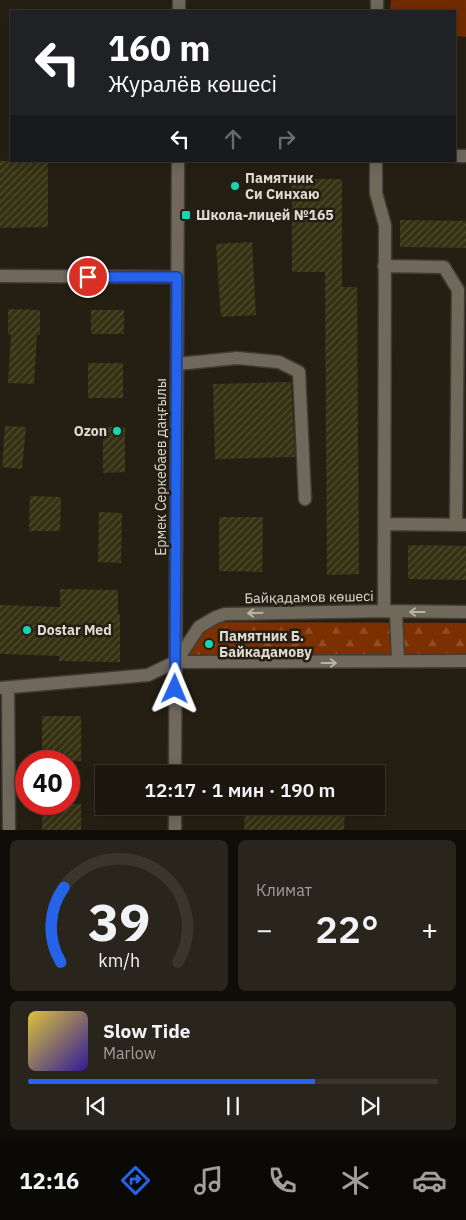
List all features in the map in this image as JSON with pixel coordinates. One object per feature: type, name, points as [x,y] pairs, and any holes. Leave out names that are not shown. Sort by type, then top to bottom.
[{"type":"street","name":"Ермек Серкебаев даңғылы","points":[[175,765],[178,162]]},
{"type":"street","points":[[376,162],[376,193],[385,225],[384,524],[390,611],[398,661]]},
{"type":"street","points":[[384,266],[444,267],[458,290],[461,524],[384,524]]},
{"type":"street","points":[[0,276],[177,277]]},
{"type":"street","points":[[177,364],[236,358],[279,362],[299,372],[305,499]]},
{"type":"street","name":"Байқадамов көшесі","points":[[175,662],[199,627],[225,614],[390,611],[466,612]]},
{"type":"street","name":"Байқадамов көшесі","points":[[4,688],[148,675],[175,662],[346,663],[466,661]]},
{"type":"street","points":[[4,688],[9,830]]},
{"type":"street","points":[[174,830],[175,815]]},
{"type":"green space","points":[[213,622],[466,623],[466,657],[184,657]]},
{"type":"shaded area","points":[[391,0],[466,0],[466,37],[456,36],[456,10],[390,10]]},
{"type":"building","points":[[0,161],[48,162],[48,227],[0,228]]},
{"type":"building","points":[[292,179],[342,179],[342,287],[357,287],[359,574],[327,575],[325,272],[292,272]]},
{"type":"building","points":[[400,220],[466,221],[466,248],[400,247]]},
{"type":"building","points":[[252,242],[256,315],[221,317],[216,244]]},
{"type":"building","points":[[8,309],[40,310],[40,335],[37,335],[34,384],[8,383],[11,335],[8,334]]},
{"type":"building","points":[[91,310],[124,310],[124,334],[91,334]]},
{"type":"building","points":[[88,363],[123,363],[123,398],[88,398]]},
{"type":"building","points":[[291,382],[295,457],[215,459],[213,384]]},
{"type":"building","points":[[5,426],[26,427],[22,469],[2,467]]},
{"type":"building","points":[[103,427],[125,427],[125,472],[103,473]]},
{"type":"building","points":[[30,496],[61,497],[60,531],[29,531]]},
{"type":"building","points":[[99,512],[122,513],[121,563],[98,562]]},
{"type":"building","points":[[219,517],[263,517],[262,572],[219,571]]},
{"type":"building","points":[[408,545],[466,546],[466,580],[408,579]]},
{"type":"building","points":[[60,589],[118,590],[120,662],[59,661],[59,656],[0,654],[0,605],[60,607]]},
{"type":"building","points":[[42,716],[81,716],[81,761],[80,750],[42,750]]},
{"type":"building","points":[[81,804],[81,830],[42,830],[42,815],[80,815]]},
{"type":"building","points":[[245,815],[345,815],[344,830],[244,830]]},
{"type":"place","name":"Памятник Си Синхаю","points":[[235,186]]},
{"type":"place","name":"Школа-лицей №165","points":[[186,215]]},
{"type":"place","name":"Ozon","points":[[117,431]]},
{"type":"place","name":"Dostar Med","points":[[27,630]]},
{"type":"place","name":"Памятник Б. Байкадамову","points":[[209,644]]},
{"type":"route","points":[[88,277],[177,277],[175,689]]}]
